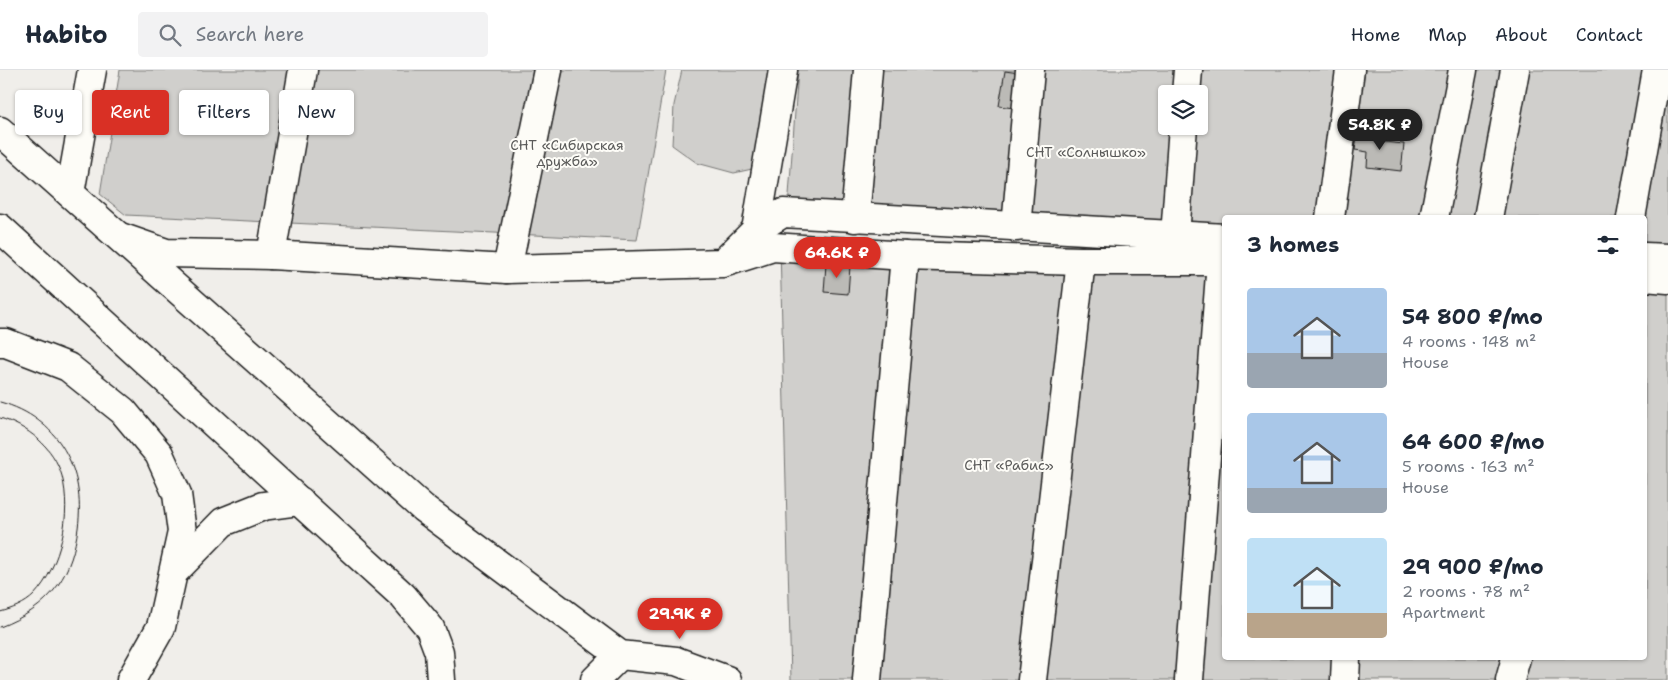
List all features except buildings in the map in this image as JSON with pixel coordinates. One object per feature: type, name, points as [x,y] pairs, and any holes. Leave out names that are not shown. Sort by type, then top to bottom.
[{"type":"street","points":[[70,192],[92,70]]},
{"type":"street","points":[[270,255],[303,70]]},
{"type":"street","points":[[507,269],[548,70]]},
{"type":"street","points":[[756,230],[783,70]]},
{"type":"street","points":[[855,218],[868,70]]},
{"type":"street","points":[[1016,227],[1030,70]]},
{"type":"street","points":[[1187,85],[1188,70]]},
{"type":"street","points":[[1330,215],[1350,70]]},
{"type":"street","points":[[1435,215],[1463,70]]},
{"type":"street","points":[[1489,215],[1514,70]]},
{"type":"street","points":[[1632,215],[1657,70]]},
{"type":"street","points":[[0,131],[423,508],[620,655],[676,661],[727,680]]},
{"type":"street","points":[[1175,236],[1182,135]]},
{"type":"street","points":[[723,263],[756,230],[782,213],[1175,236],[1222,252]]},
{"type":"street","points":[[0,228],[403,596],[430,628],[439,652],[441,680]]},
{"type":"street","points":[[120,237],[166,253],[270,255],[507,269],[723,263],[773,247],[905,256],[1081,261],[1222,253]]},
{"type":"street","points":[[867,680],[905,256]]},
{"type":"street","points":[[1647,257],[1668,258]]},
{"type":"street","points":[[1032,680],[1081,261]]},
{"type":"street","points":[[1189,680],[1222,277]]},
{"type":"street","points":[[1647,277],[1668,280]]},
{"type":"street","points":[[0,343],[6,343],[68,367],[123,411],[159,454],[177,494],[182,532],[161,627],[131,680]]},
{"type":"street","points":[[174,572],[223,522],[263,506],[300,501]]},
{"type":"street","points":[[596,680],[620,655]]},
{"type":"street","points":[[1345,680],[1346,660]]},
{"type":"street","points":[[1510,680],[1515,660]]},
{"type":"green space","name":"СНТ «Сибирская дружба»","points":[[120,70],[666,70],[637,240],[126,215],[100,194],[110,135],[169,135],[169,90],[117,90]]},
{"type":"green space","points":[[682,70],[774,70],[752,169],[734,173],[697,163],[672,145],[674,105]]},
{"type":"green space","name":"СНТ «Солнышко»","points":[[798,70],[1668,70],[1668,254],[1647,253],[1647,215],[1222,215],[1222,238],[787,223]]},
{"type":"green space","name":"СНТ «Рабис»","points":[[780,247],[1222,263],[1222,660],[1647,660],[1647,289],[1668,291],[1668,680],[791,680]]},
{"type":"tram line","points":[[0,402],[21,410],[38,420],[53,434],[64,449],[72,467],[77,486],[79,507],[74,551],[66,572],[58,585],[46,599],[32,610],[17,620],[0,627]]},
{"type":"tram line","points":[[0,418],[29,432],[53,456],[62,476],[66,507],[62,539],[51,570],[43,583],[27,601],[14,608],[0,612]]}]
